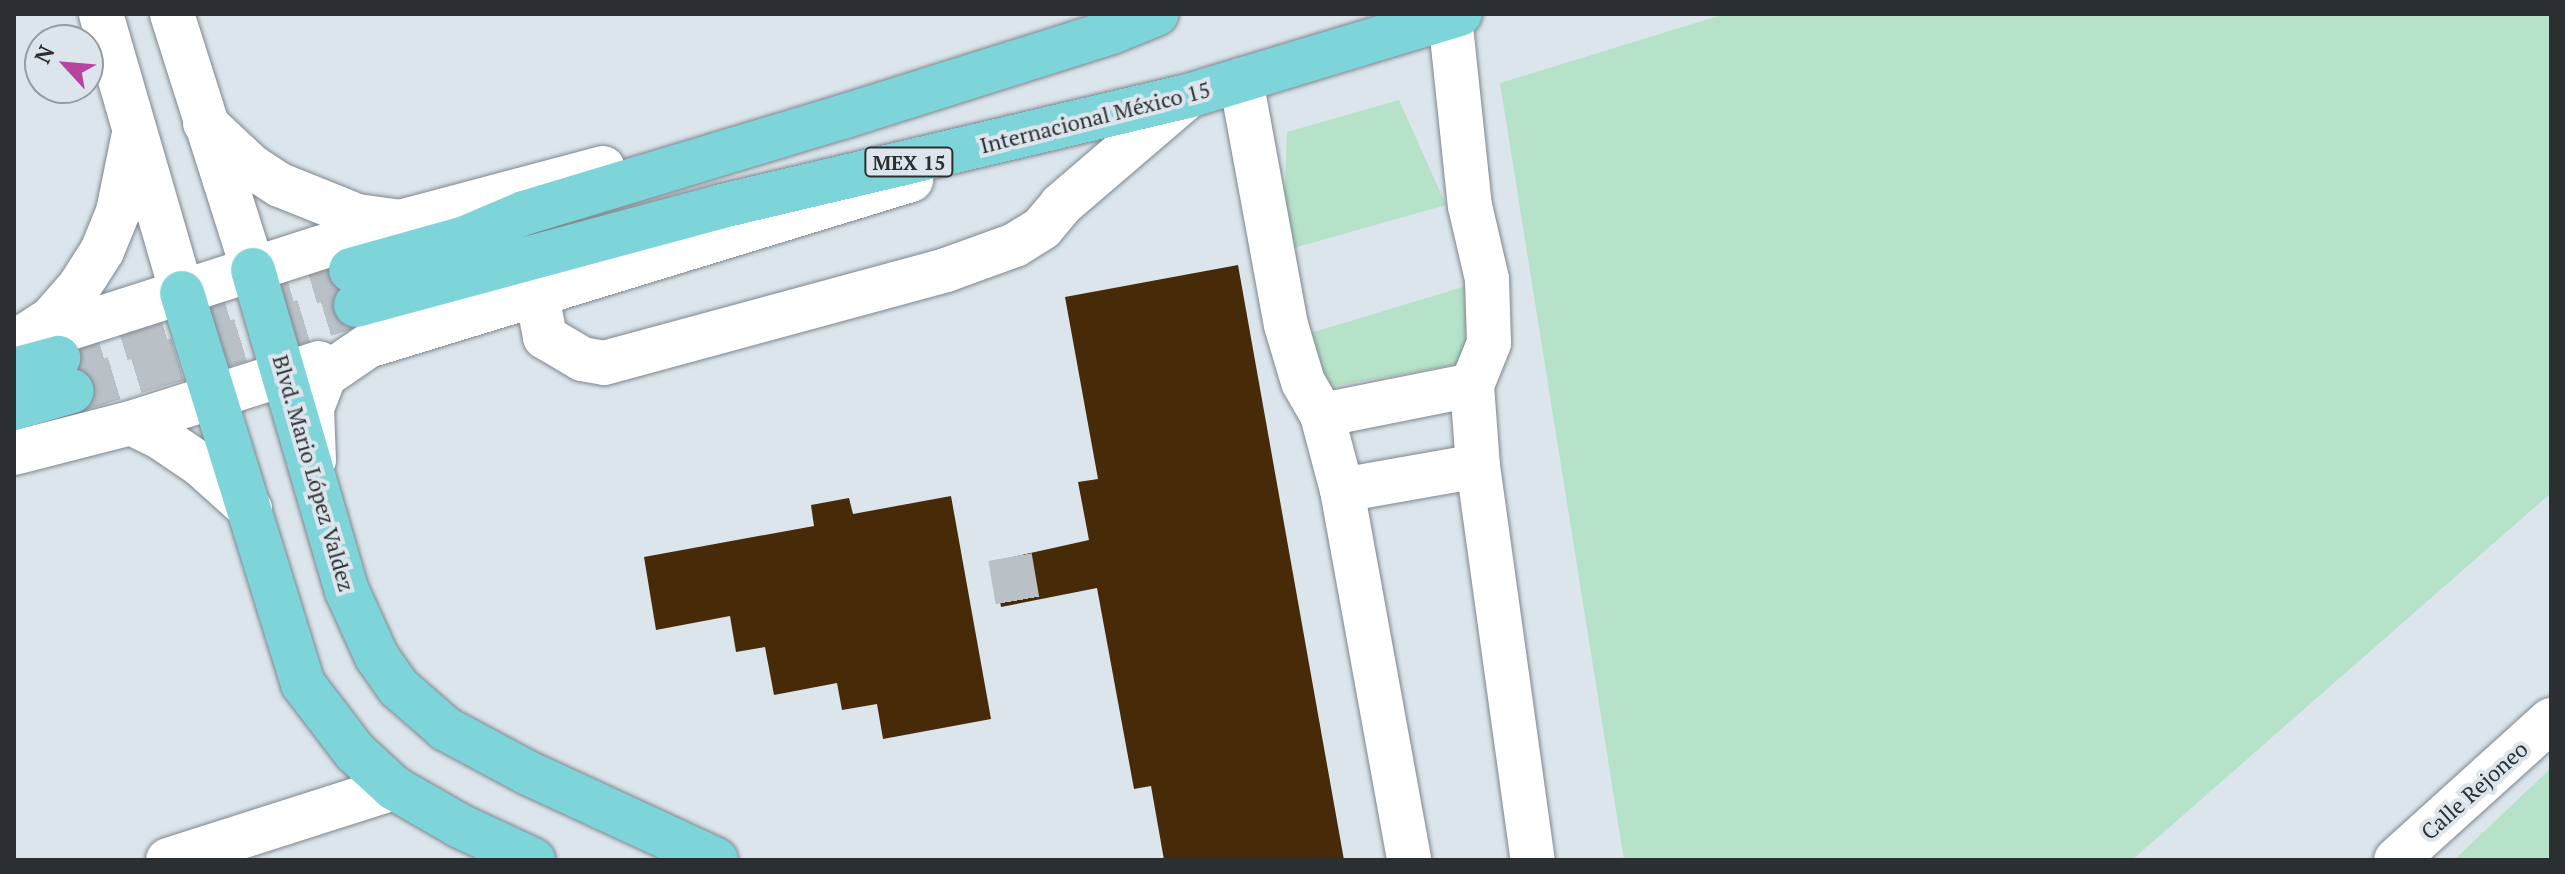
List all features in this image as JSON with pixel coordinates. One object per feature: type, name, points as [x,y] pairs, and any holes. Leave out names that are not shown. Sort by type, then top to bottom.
[{"type":"main road","points":[[359,307],[465,238],[524,213],[1112,32],[1156,14]]},
{"type":"main road","name":"Internacional México 15","points":[[359,307],[718,207],[1188,96],[1455,16]]},
{"type":"main road","name":"Blvd. Mario López Valdez","points":[[253,270],[286,374],[347,591],[377,657],[399,688],[446,729],[528,773],[716,860]]},
{"type":"main road","points":[[182,293],[303,684],[355,752],[394,788],[466,843],[533,860]]},
{"type":"main road","points":[[14,370],[65,375],[14,408]]},
{"type":"street","points":[[101,14],[182,293]]},
{"type":"street","points":[[172,14],[253,270]]},
{"type":"street","points":[[1455,16],[1470,206],[1487,279],[1489,343],[1472,385],[1478,466],[1533,860]]},
{"type":"street","points":[[14,344],[400,222],[1112,32]]},
{"type":"street","points":[[1241,80],[1286,325],[1303,382],[1322,415],[1342,490],[1409,860]]},
{"type":"street","points":[[537,295],[545,337],[582,359],[604,363],[946,270],[1015,245],[1042,228],[1061,205],[1188,96]]},
{"type":"street","points":[[14,453],[131,423],[286,374],[359,307],[537,295],[1188,96]]},
{"type":"street","points":[[205,123],[252,167],[280,185],[357,216],[400,222]]},
{"type":"street","points":[[14,344],[51,319],[79,287],[102,251],[118,212],[135,127]]},
{"type":"street","points":[[315,479],[312,408],[324,376],[359,307]]},
{"type":"street","points":[[1322,415],[1472,385]]},
{"type":"street","points":[[131,423],[160,437],[201,465],[250,509]]},
{"type":"street","points":[[1342,490],[1478,466]]},
{"type":"street","name":"Calle Rejoneo","points":[[2396,860],[2551,720]]},
{"type":"street","points":[[177,859],[394,788]]},
{"type":"green space","points":[[1725,14],[2551,14],[2551,493],[2132,860],[1624,860],[1500,83]]},
{"type":"green space","points":[[1399,100],[1446,205],[1283,251],[1287,132]]},
{"type":"green space","points":[[1466,286],[1476,337],[1460,364],[1323,388],[1301,336]]},
{"type":"green space","points":[[2551,768],[2551,860],[2454,860]]},
{"type":"building","points":[[1238,265],[1344,860],[1164,860],[1151,786],[1134,789],[1097,588],[1001,607],[994,561],[1089,540],[1078,482],[1098,479],[1065,297]]},
{"type":"building","points":[[951,496],[991,719],[883,739],[877,704],[842,710],[837,683],[774,695],[765,647],[736,652],[730,616],[656,630],[644,557],[814,526],[811,505],[849,498],[853,514]]},
{"type":"tunnel","points":[[58,358],[351,270]]},
{"type":"tunnel","points":[[72,391],[356,305]]},
{"type":"tunnel","points":[[1010,557],[1018,604]]}]
